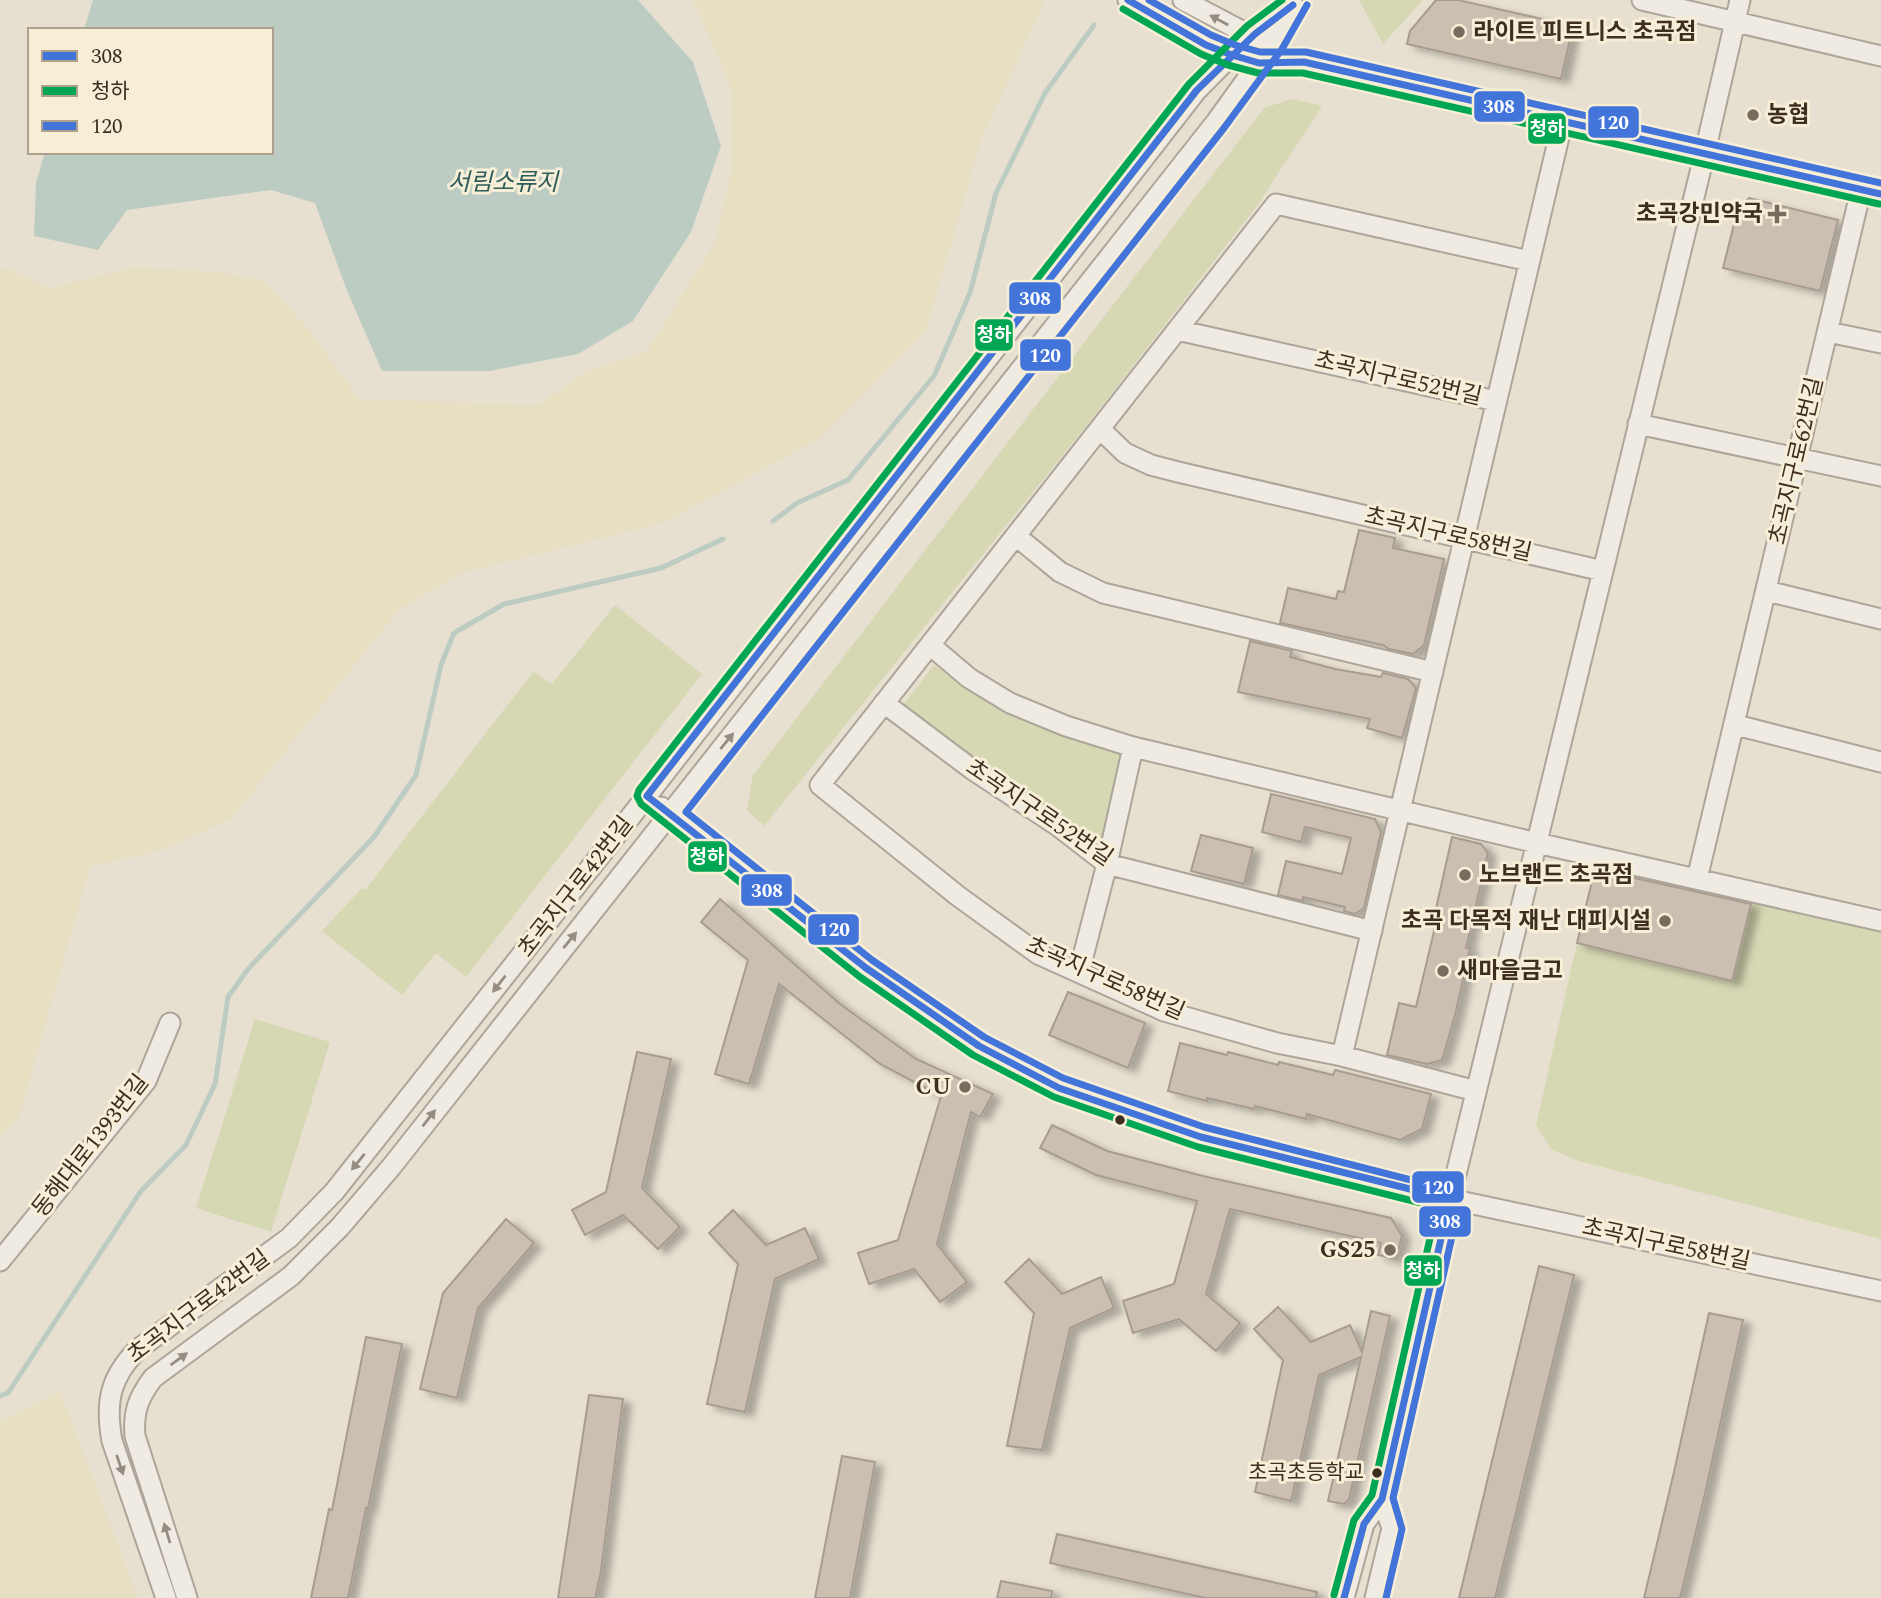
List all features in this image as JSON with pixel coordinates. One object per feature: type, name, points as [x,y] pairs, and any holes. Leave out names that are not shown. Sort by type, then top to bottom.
[{"type":"street","points":[[1128,0],[1206,45],[1259,63],[1298,61],[1881,194]]},
{"type":"street","points":[[1183,0],[1250,35],[1273,43],[1298,61]]},
{"type":"street","points":[[1642,0],[1881,56]]},
{"type":"street","points":[[1343,1598],[1364,1524],[1382,1499],[1450,1199],[1740,0]]},
{"type":"street","name":"초곡지구로42번길","points":[[166,1598],[112,1441],[108,1420],[113,1384],[122,1366],[137,1350],[289,1238],[334,1192],[648,796],[1197,90],[1250,35],[1295,2]]},
{"type":"street","name":"초곡지구로42번길","points":[[187,1598],[135,1436],[135,1409],[140,1395],[153,1378],[291,1276],[340,1227],[391,1166],[1152,204],[1259,63],[1295,2]]},
{"type":"street","name":"초곡지구로52번길","points":[[1342,1056],[1563,120]]},
{"type":"street","points":[[1124,184],[1152,204]]},
{"type":"street","name":"초곡지구로62번길","points":[[1697,879],[1861,190]]},
{"type":"street","points":[[884,704],[1276,204],[1529,261]]},
{"type":"street","name":"초곡지구로52번길","points":[[1177,330],[1496,401]]},
{"type":"street","points":[[1828,332],[1881,343]]},
{"type":"street","points":[[1638,424],[1881,476]]},
{"type":"street","name":"초곡지구로58번길","points":[[1100,429],[1125,453],[1151,465],[1603,572]]},
{"type":"street","points":[[1016,536],[1060,572],[1103,593],[1433,672]]},
{"type":"street","points":[[1767,591],[1881,619]]},
{"type":"street","points":[[930,645],[970,678],[1010,703],[1066,726],[1133,747],[1881,921]]},
{"type":"street","name":"초곡지구로52번길","points":[[884,704],[973,770],[1058,826],[1107,864],[1372,931]]},
{"type":"street","name":"초곡지구로58번길","points":[[884,704],[820,785],[958,897],[1038,954],[1164,1011],[1277,1043],[1342,1056],[1476,1091]]},
{"type":"street","points":[[1736,724],[1881,762]]},
{"type":"street","points":[[1079,972],[1133,747]]},
{"type":"street","name":"초곡지구로58번길","points":[[648,796],[866,968],[979,1046],[1059,1088],[1202,1137],[1450,1199],[1881,1291]]},
{"type":"street","name":"동해대로1393번길","points":[[0,1261],[146,1081],[170,1023]]},
{"type":"street","points":[[1375,1598],[1392,1528],[1382,1499]]},
{"type":"shaded area","points":[[693,0],[1045,0],[981,140],[926,331],[821,438],[663,523],[464,572],[400,609],[231,819],[162,850],[90,867],[19,1118],[0,1137],[0,268],[9,269],[48,288],[136,267],[219,272],[264,281],[310,331],[359,399],[539,405],[586,371],[647,351],[715,242],[732,169],[732,90]]},
{"type":"shaded area","points":[[60,1391],[138,1598],[0,1598],[0,1422]]},
{"type":"green space","points":[[1359,0],[1423,0],[1383,44]]},
{"type":"green space","points":[[1292,99],[1322,106],[1259,203],[1088,424],[764,826],[747,810],[753,775],[1264,108]]},
{"type":"green space","points":[[615,605],[702,674],[466,977],[436,953],[402,995],[322,931],[362,888],[365,890],[533,672],[552,684]]},
{"type":"green space","points":[[934,665],[959,684],[1019,716],[1123,752],[1100,846],[900,709]]},
{"type":"green space","points":[[1752,899],[1881,930],[1881,1239],[1579,1161],[1552,1150],[1536,1125],[1577,943],[1732,981]]},
{"type":"green space","points":[[255,1019],[330,1042],[271,1232],[196,1208]]},
{"type":"water","name":"서림소류지","points":[[93,0],[638,0],[693,62],[721,146],[691,232],[633,321],[578,354],[489,371],[382,371],[346,288],[315,203],[271,190],[127,210],[98,250],[34,236],[36,183],[44,154],[273,154],[273,28],[85,28]]},
{"type":"building","points":[[1436,0],[1458,0],[1573,26],[1561,79],[1407,44],[1410,31]]},
{"type":"building","points":[[1749,198],[1838,220],[1820,291],[1723,268],[1738,208]]},
{"type":"building","points":[[1359,530],[1395,538],[1393,548],[1444,559],[1424,645],[1413,654],[1280,623],[1288,588],[1336,599],[1338,591],[1344,592]]},
{"type":"building","points":[[1250,641],[1292,651],[1290,657],[1335,669],[1381,677],[1383,673],[1408,679],[1416,688],[1402,738],[1367,728],[1370,719],[1238,692]]},
{"type":"building","points":[[1271,794],[1375,819],[1381,832],[1364,908],[1355,914],[1344,911],[1345,907],[1303,897],[1303,901],[1278,895],[1286,861],[1342,874],[1351,838],[1305,827],[1301,842],[1262,832]]},
{"type":"building","points":[[1201,835],[1253,848],[1244,884],[1191,871]]},
{"type":"building","points":[[1452,837],[1481,844],[1488,853],[1466,948],[1470,948],[1442,1060],[1427,1064],[1387,1055],[1399,1003],[1416,1007],[1436,923],[1433,922]]},
{"type":"building","name":"초곡 다목적 재난 대피시설","points":[[1595,869],[1751,904],[1732,981],[1577,943]]},
{"type":"building","points":[[720,899],[840,1004],[916,1059],[993,1094],[980,1117],[971,1112],[937,1244],[967,1282],[940,1302],[914,1269],[869,1284],[858,1253],[898,1240],[941,1096],[880,1064],[779,984],[749,1084],[715,1074],[748,960],[701,922]]},
{"type":"building","points":[[1068,992],[1145,1023],[1128,1068],[1049,1035]]},
{"type":"building","points":[[1180,1043],[1227,1055],[1228,1052],[1333,1075],[1335,1070],[1431,1094],[1422,1129],[1400,1140],[1307,1114],[1306,1119],[1255,1106],[1254,1109],[1207,1098],[1207,1101],[1168,1091]]},
{"type":"building","points":[[637,1052],[671,1059],[642,1188],[680,1227],[658,1249],[623,1215],[585,1235],[572,1210],[606,1192]]},
{"type":"building","points":[[1052,1125],[1107,1151],[1203,1176],[1391,1218],[1402,1236],[1396,1259],[1378,1255],[1381,1243],[1230,1209],[1206,1294],[1240,1323],[1216,1351],[1179,1319],[1133,1333],[1123,1301],[1174,1284],[1197,1201],[1096,1175],[1040,1148]]},
{"type":"building","points":[[733,1210],[766,1245],[805,1228],[819,1259],[775,1279],[745,1412],[707,1404],[738,1264],[709,1233]]},
{"type":"building","points":[[506,1219],[534,1243],[478,1308],[457,1398],[420,1389],[443,1293]]},
{"type":"building","points":[[1029,1259],[1062,1294],[1101,1277],[1114,1308],[1070,1328],[1042,1450],[1007,1446],[1034,1313],[1005,1282]]},
{"type":"building","points":[[1539,1266],[1574,1275],[1495,1598],[1459,1598]]},
{"type":"building","points":[[1278,1307],[1311,1342],[1350,1325],[1362,1352],[1371,1311],[1390,1316],[1349,1499],[1344,1504],[1328,1501],[1361,1357],[1319,1375],[1291,1501],[1255,1492],[1283,1360],[1254,1329]]},
{"type":"building","points":[[1709,1313],[1743,1320],[1704,1498],[1680,1598],[1644,1598],[1674,1472]]},
{"type":"building","points":[[366,1337],[402,1344],[368,1508],[348,1598],[311,1598],[329,1509],[332,1510]]},
{"type":"building","points":[[589,1395],[623,1399],[601,1571],[595,1598],[558,1598]]},
{"type":"building","points":[[842,1456],[875,1462],[850,1598],[815,1598]]},
{"type":"building","points":[[1057,1534],[1317,1592],[1316,1598],[1205,1598],[1050,1563]]},
{"type":"building","points":[[1001,1581],[1052,1591],[1051,1598],[997,1598]]},
{"type":"waterway","points":[[773,521],[797,503],[848,480],[934,376],[970,293],[996,193],[1045,93],[1094,25]]},
{"type":"waterway","points":[[0,1396],[8,1393],[141,1191],[186,1145],[215,1084],[228,997],[248,969],[374,837],[416,775],[441,665],[454,633],[504,604],[661,568],[723,539]]},
{"type":"transit line","name":"308","points":[[1128,0],[1206,45],[1259,63],[1304,62],[1881,194]]},
{"type":"transit line","name":"120","points":[[1149,0],[1211,35],[1260,52],[1306,52],[1881,183]]},
{"type":"transit line","name":"청하","points":[[1282,0],[1247,26],[1189,84],[637,796],[641,804],[860,977],[973,1055],[1054,1097],[1198,1147],[1437,1207],[1372,1495],[1354,1520],[1334,1595]]},
{"type":"transit line","name":"308","points":[[1293,5],[1255,34],[1197,90],[647,796],[866,968],[979,1046],[1059,1088],[1201,1137],[1450,1199],[1382,1499],[1364,1524],[1344,1598]]},
{"type":"transit line","name":"120","points":[[1307,5],[1282,49],[1224,128],[686,812],[872,960],[984,1037],[1063,1078],[1204,1127],[1458,1192],[1460,1201],[1393,1498],[1402,1529],[1386,1598]]},
{"type":"transit line","name":"청하","points":[[1123,9],[1201,54],[1258,73],[1303,73],[1879,204]]},
{"type":"place","name":"라이트 피트니스 초곡점","points":[[1459,32]]},
{"type":"place","name":"농협","points":[[1753,115]]},
{"type":"place","name":"초곡강민약국","points":[[1777,214]]},
{"type":"place","name":"노브랜드 초곡점","points":[[1465,875]]},
{"type":"place","name":"초곡 다목적 재난 대피시설","points":[[1665,921]]},
{"type":"place","name":"새마을금고","points":[[1443,971]]},
{"type":"place","name":"CU","points":[[965,1087]]},
{"type":"place","name":"GS25","points":[[1390,1250]]},
{"type":"place","name":"초곡초등학교","points":[[1377,1473]]}]
